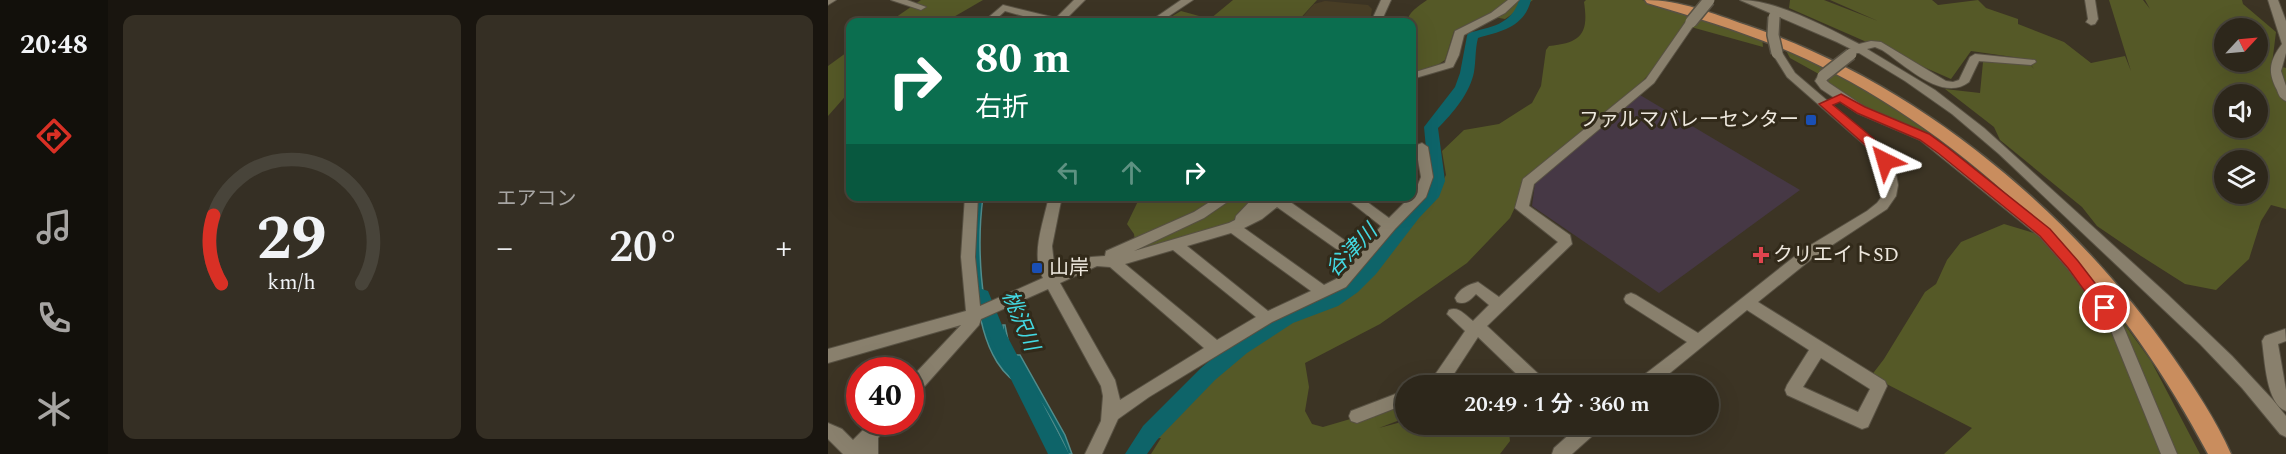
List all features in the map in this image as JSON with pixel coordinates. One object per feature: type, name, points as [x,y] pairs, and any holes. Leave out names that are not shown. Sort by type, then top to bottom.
[{"type":"highway","points":[[1652,0],[1738,26],[1814,57],[1901,105],[1979,161],[2056,231],[2122,306],[2182,389],[2220,454]]},
{"type":"highway","points":[[1670,0],[1778,38],[1855,75],[1941,128],[1984,161],[2060,230],[2129,307],[2189,388],[2228,454]]},
{"type":"street","points":[[896,0],[921,7]]},
{"type":"street","points":[[1063,18],[1080,0]]},
{"type":"street","points":[[1160,18],[1188,0]]},
{"type":"street","points":[[1378,18],[1386,0]]},
{"type":"street","points":[[1416,75],[1449,65],[1459,33],[1490,20],[1505,10],[1514,0]]},
{"type":"street","points":[[1444,375],[1476,328],[1498,304],[1565,244],[1565,239],[1522,208],[1528,182],[1650,81],[1709,0]]},
{"type":"street","points":[[1745,0],[1774,9],[1931,93],[1995,144],[2195,328],[2250,384],[2286,429]]},
{"type":"street","points":[[2090,0],[2093,19],[2091,22]]},
{"type":"street","points":[[2273,0],[2284,28],[2286,44],[2276,57],[2273,69],[2286,97]]},
{"type":"street","points":[[992,18],[1003,8],[1042,18]]},
{"type":"street","points":[[1656,375],[1817,248],[1872,214],[1889,196],[1892,185],[1890,174],[1881,153],[1782,65],[1773,35],[1774,9]]},
{"type":"street","points":[[2031,62],[1976,57],[1965,81],[1957,85],[1950,85],[1928,76],[1886,48],[1876,44],[1854,51],[1823,76],[1821,81],[1841,98],[1861,110],[1924,137],[2045,233],[2073,264],[2114,320],[2169,454]]},
{"type":"street","points":[[1824,104],[1841,98]]},
{"type":"street","points":[[1416,149],[1422,147],[1427,177],[1416,191]]},
{"type":"street","points":[[924,376],[974,321],[968,257],[972,201]]},
{"type":"street","points":[[1055,201],[1045,246],[1044,262],[1050,280],[1109,385],[1113,399],[1113,414],[1093,454]]},
{"type":"street","points":[[828,356],[975,315],[1199,215],[1222,201]]},
{"type":"street","points":[[1096,261],[1113,262],[1233,227],[1257,216],[1271,201]]},
{"type":"street","points":[[1278,201],[1362,260]]},
{"type":"street","points":[[1356,201],[1390,225]]},
{"type":"street","points":[[1113,414],[1143,392],[1267,318],[1341,283],[1408,201]]},
{"type":"street","points":[[1233,227],[1323,292]]},
{"type":"street","points":[[1174,243],[1267,318]]},
{"type":"street","points":[[1113,262],[1216,349]]},
{"type":"street","points":[[1462,298],[1471,290],[1478,288],[1498,304]]},
{"type":"street","points":[[1631,299],[1698,341]]},
{"type":"street","points":[[1746,302],[1819,348],[1879,386],[1862,422],[1793,390],[1819,348]]},
{"type":"street","points":[[1454,315],[1476,328],[1528,375]]},
{"type":"street","points":[[2285,335],[2270,341],[2278,392],[2286,404]]},
{"type":"street","points":[[1357,416],[1395,401]]},
{"type":"street","points":[[828,431],[836,434],[858,453],[868,435]]},
{"type":"street","points":[[1560,454],[1578,435]]},
{"type":"shaded area","points":[[1325,1],[1368,5],[1372,9],[1371,18],[1302,18],[1314,4]]},
{"type":"shaded area","points":[[1640,95],[1800,190],[1659,293],[1532,206],[1535,183]]},
{"type":"green space","points":[[921,0],[983,0],[952,18],[895,18]]},
{"type":"green space","points":[[1233,0],[1317,0],[1301,18],[1211,18]]},
{"type":"green space","points":[[1427,0],[1533,0],[1505,19],[1488,16],[1454,31],[1445,60],[1433,68],[1416,72],[1416,18],[1408,18]]},
{"type":"green space","points":[[1586,0],[1642,0],[1692,14],[1665,57],[1637,87],[1531,173],[1510,218],[1467,263],[1380,324],[1305,363],[1309,387],[1305,411],[1312,424],[1323,427],[1395,406],[1395,422],[1379,428],[1395,424],[1395,435],[1509,435],[1510,441],[1500,454],[1151,454],[1161,438],[1155,438],[1223,368],[1230,368],[1228,367],[1235,357],[1266,330],[1351,295],[1435,197],[1446,175],[1442,151],[1464,130],[1499,124],[1532,103],[1541,86],[1546,50],[1549,46],[1560,45],[1575,39],[1584,29],[1584,2]]},
{"type":"green space","points":[[1790,0],[1824,0],[1878,21],[1830,0],[1932,0],[1938,5],[1978,0],[1986,8],[2018,19],[2018,24],[2064,42],[2091,63],[2125,56],[2131,71],[2109,0],[2143,0],[2150,9],[2145,0],[2242,0],[2243,4],[2260,18],[2214,18],[2214,72],[2268,72],[2268,25],[2276,32],[2272,64],[2286,68],[2286,209],[2271,205],[2261,221],[2249,259],[2216,290],[2185,284],[2097,226],[2082,207],[2000,140],[1994,127],[1945,89],[1980,93],[1983,62],[2027,61],[2034,69],[2027,59],[1971,51],[1951,79],[1789,8]]},
{"type":"green space","points":[[1181,11],[1206,18],[1169,18]]},
{"type":"green space","points":[[1701,16],[1762,37],[1763,47],[1691,27]]},
{"type":"green space","points":[[1784,47],[1845,76],[1884,98],[1921,123],[1938,138],[1931,138],[1909,125],[1847,99],[1817,73],[1790,58]]},
{"type":"green space","points":[[846,53],[846,96],[828,116],[828,66]]},
{"type":"green space","points":[[1138,201],[1255,201],[1228,225],[1136,251],[1134,234],[1127,224]]},
{"type":"green space","points":[[2004,224],[2051,238],[2084,268],[2151,361],[2200,454],[1944,454],[1972,428],[1871,376],[1925,292],[1936,284],[1947,260],[1961,242]]},
{"type":"water","points":[[976,201],[983,201],[980,256],[984,299],[994,338],[1001,354],[1004,340],[1003,325],[1005,325],[1011,355],[1020,355],[1065,435],[1072,454],[1068,454],[1039,399],[1006,373],[988,345],[978,304]]},
{"type":"waterway","name":"谷津川","points":[[1135,454],[1150,433],[1208,374],[1240,347],[1287,318],[1332,301],[1352,287],[1370,269],[1413,214],[1431,197],[1437,181],[1431,127],[1462,87],[1467,73],[1473,36],[1513,22],[1523,9],[1525,0]]},
{"type":"waterway","name":"桃沢川","points":[[982,296],[984,307],[996,333],[1059,454]]},
{"type":"place","name":"ファルマバレーセンター","points":[[1811,120]]},
{"type":"place","name":"クリエイトSD","points":[[1761,255]]},
{"type":"place","name":"山岸","points":[[1037,268]]},
{"type":"route","points":[[1885,161],[1881,153],[1824,104],[1841,98],[1861,110],[1924,137],[1943,150],[2045,233],[2073,264],[2105,308]]}]
